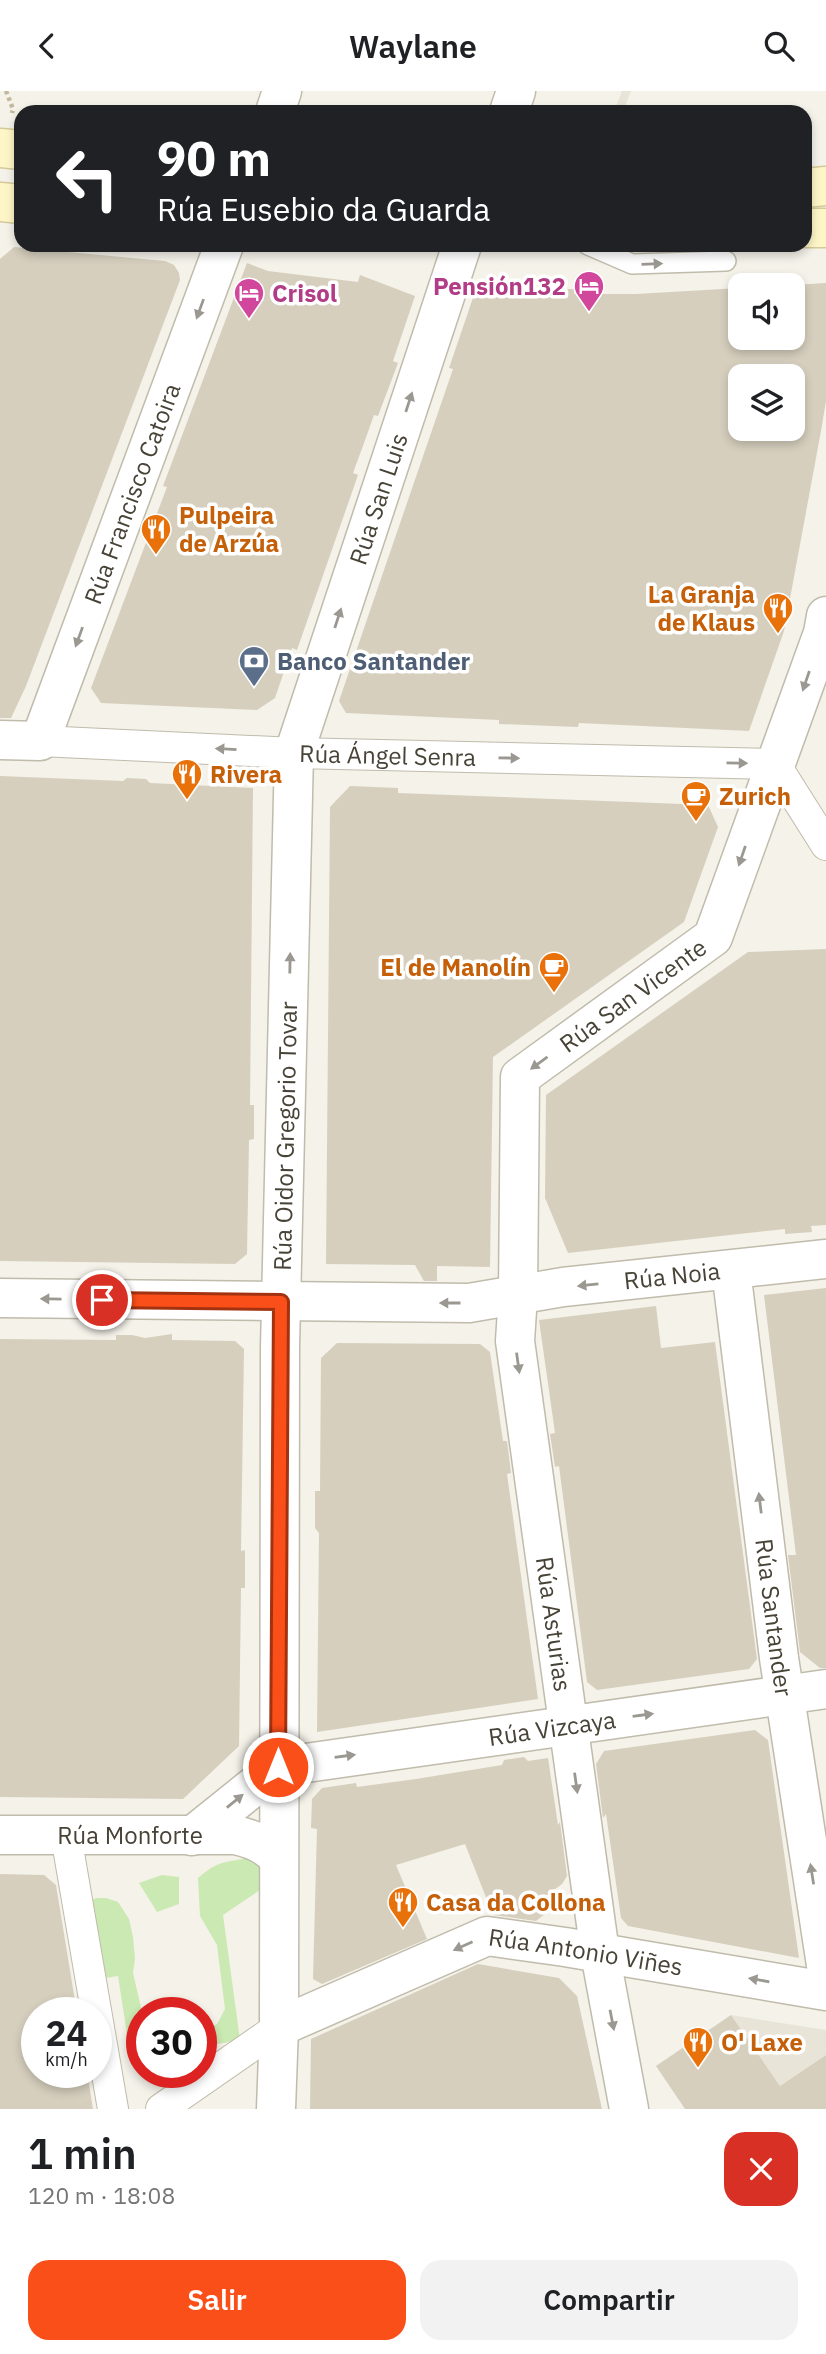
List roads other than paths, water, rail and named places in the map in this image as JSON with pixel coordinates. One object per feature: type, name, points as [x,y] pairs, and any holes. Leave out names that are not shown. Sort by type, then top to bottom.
[{"type":"street","name":"Rúa Francisco Catoira","points":[[40,741],[221,252]]},
{"type":"street","name":"Rúa San Luis","points":[[294,753],[460,252]]},
{"type":"street","name":"Rúa San Vicente","points":[[518,1295],[520,1077],[713,937],[823,633],[826,616]]},
{"type":"street","name":"Rúa Ángel Senra","points":[[0,740],[294,753],[775,764]]},
{"type":"street","name":"Rúa Oidor Gregorio Tovar","points":[[276,2109],[279,2027],[281,1302],[294,753]]},
{"type":"street","points":[[775,764],[826,845]]},
{"type":"street","name":"Rúa Noia","points":[[0,1299],[469,1303],[563,1287],[826,1259]]},
{"type":"street","name":"Rúa Santander","points":[[731,1270],[785,1696],[826,1965]]},
{"type":"street","name":"Rúa Asturias","points":[[518,1295],[515,1341],[600,1953],[629,2109]]},
{"type":"street","name":"Rúa Vizcaya","points":[[278,1767],[826,1689]]},
{"type":"street","name":"Rúa Monforte","points":[[0,1835],[192,1836],[278,1767]]},
{"type":"street","points":[[192,1836],[235,1835],[257,1841],[270,1848],[278,1857]]},
{"type":"street","points":[[66,1836],[113,2109]]},
{"type":"street","name":"Rúa Antonio Viñes","points":[[279,2027],[487,1936],[826,1991]]},
{"type":"street","points":[[161,2109],[279,2027]]},
{"type":"lane","points":[[604,252],[632,264],[726,261]]},
{"type":"place","name":"Pensión132","points":[[589,313]]},
{"type":"place","name":"Crisol","points":[[249,320]]},
{"type":"place","name":"Pulpeira de Arzúa","points":[[156,556]]},
{"type":"place","name":"La Granja de Klaus","points":[[778,635]]},
{"type":"place","name":"Banco Santander","points":[[254,688]]},
{"type":"place","name":"Rivera","points":[[187,801]]},
{"type":"place","name":"Zurich","points":[[696,823]]},
{"type":"place","name":"El de Manolín","points":[[554,994]]},
{"type":"place","name":"Casa da Collona","points":[[403,1929]]},
{"type":"place","name":"O' Laxe","points":[[698,2069]]}]
